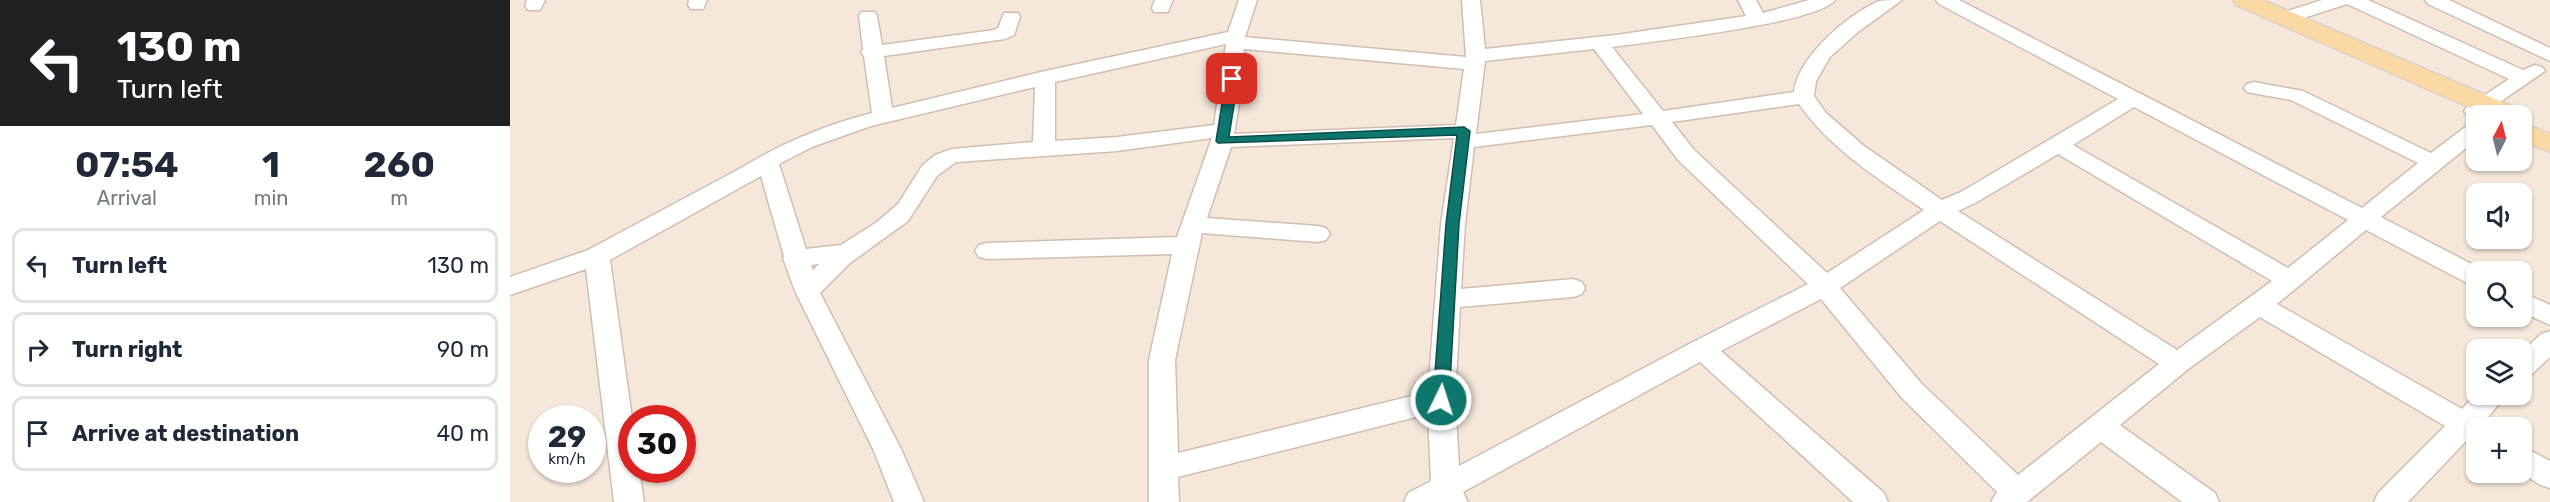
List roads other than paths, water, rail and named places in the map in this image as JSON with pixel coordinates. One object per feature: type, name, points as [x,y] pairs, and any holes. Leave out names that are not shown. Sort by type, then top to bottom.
[{"type":"main road","points":[[2221,0],[2470,105]]},
{"type":"main road","points":[[2244,0],[2472,105]]},
{"type":"main road","points":[[2532,127],[2550,132]]},
{"type":"main road","points":[[2532,136],[2550,144]]},
{"type":"street","points":[[1450,494],[1441,400],[1453,224],[1475,60],[1471,0]]},
{"type":"street","points":[[1747,0],[1757,20]]},
{"type":"street","points":[[510,286],[597,256],[749,173],[800,142],[883,116],[1045,77],[1236,39],[1475,60],[1757,20],[1793,12],[1826,0]]},
{"type":"street","points":[[1893,0],[1837,40],[1816,59],[1807,74],[1803,97],[1814,115],[1878,168],[2178,363]]},
{"type":"street","points":[[1945,0],[2466,273]]},
{"type":"street","points":[[2285,18],[2341,0]]},
{"type":"street","points":[[2353,0],[2524,78]]},
{"type":"street","points":[[2434,0],[2550,55]]},
{"type":"street","points":[[1164,502],[1162,360],[1190,235],[1223,135],[1236,39],[1254,2]]},
{"type":"street","points":[[867,16],[872,35],[871,52],[883,116]]},
{"type":"street","points":[[871,52],[998,35],[1007,31],[1011,17]]},
{"type":"street","points":[[1600,44],[1686,155],[1825,286],[1912,391],[2011,498],[2178,363],[2259,305],[2466,137]]},
{"type":"street","points":[[2502,105],[2524,78],[2550,62]]},
{"type":"street","points":[[1044,148],[1045,77]]},
{"type":"street","points":[[2254,88],[2302,98],[2433,162]]},
{"type":"street","points":[[807,291],[846,253],[898,218],[906,209],[932,165],[952,156],[1223,135],[1463,136],[1659,118],[1803,97]]},
{"type":"street","points":[[1419,502],[1450,494],[1702,349],[1825,286],[1940,210],[2058,145],[2134,98]]},
{"type":"street","points":[[2058,145],[2289,280]]},
{"type":"street","points":[[767,160],[795,258],[807,291],[888,451],[909,502]]},
{"type":"street","points":[[987,251],[1190,235],[1318,234]]},
{"type":"street","points":[[795,258],[846,253]]},
{"type":"street","points":[[597,256],[629,502]]},
{"type":"street","points":[[1448,299],[1573,288]]},
{"type":"street","points":[[2259,305],[2466,425]]},
{"type":"street","points":[[2532,306],[2550,316]]},
{"type":"street","points":[[2532,358],[2550,341]]},
{"type":"street","points":[[1702,349],[1873,502]]},
{"type":"street","points":[[1162,469],[1441,400]]},
{"type":"street","points":[[2100,426],[2204,502]]},
{"type":"street","points":[[2389,502],[2466,431]]},
{"type":"street","points":[[2532,464],[2550,476]]}]
